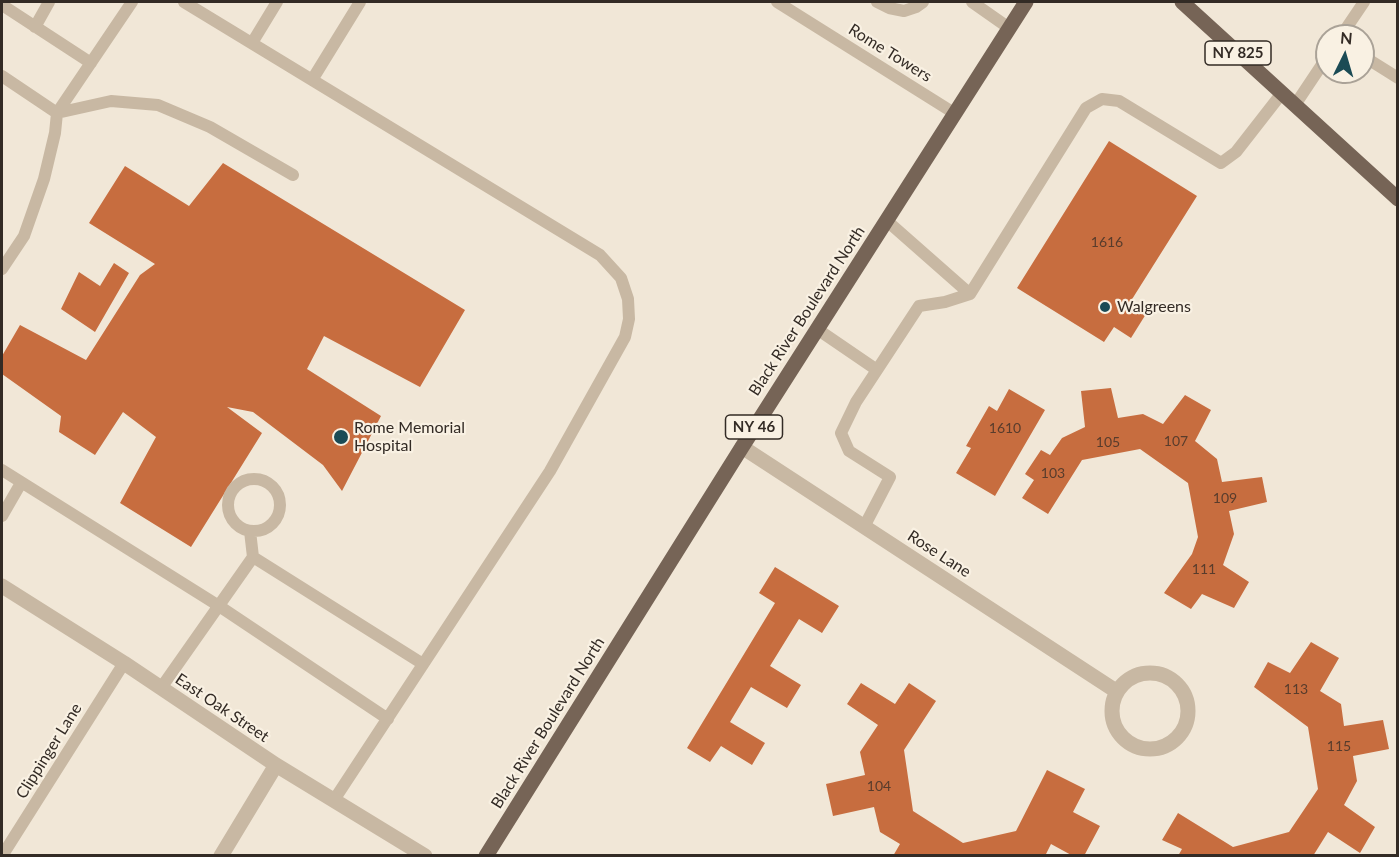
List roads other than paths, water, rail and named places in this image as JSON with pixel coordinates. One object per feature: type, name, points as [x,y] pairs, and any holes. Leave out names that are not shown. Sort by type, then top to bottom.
[{"type":"main road","name":"Black River Boulevard North","points":[[486,855],[742,447],[1026,2]]},
{"type":"main road","name":"NY 825","points":[[1182,2],[1398,199]]},
{"type":"street","name":"Rose Lane","points":[[742,447],[1116,691]]},
{"type":"street","name":"East Oak Street","points":[[2,586],[124,663],[276,765],[425,855]]},
{"type":"street","points":[[1154,672],[1168,677],[1177,683],[1185,694],[1188,720],[1182,732],[1173,742],[1157,748],[1139,747],[1125,740],[1116,728],[1112,716],[1112,704],[1116,691],[1123,682],[1140,673],[1154,672]]},
{"type":"street","points":[[221,855],[276,765]]},
{"type":"lane","points":[[35,27],[49,2]]},
{"type":"lane","points":[[2,269],[24,236],[44,179],[57,112],[132,2]]},
{"type":"lane","points":[[252,43],[277,2]]},
{"type":"lane","points":[[312,80],[360,2]]},
{"type":"lane","name":"Rome Towers","points":[[777,2],[954,113]]},
{"type":"lane","points":[[877,2],[889,8],[904,11],[923,2]]},
{"type":"lane","points":[[972,2],[1010,27]]},
{"type":"lane","points":[[1349,24],[1364,2]]},
{"type":"lane","points":[[190,3],[600,255],[621,278],[627,299],[629,319],[625,337],[550,471],[334,800]]},
{"type":"lane","points":[[2,6],[91,63]]},
{"type":"lane","points":[[1375,64],[1398,78]]},
{"type":"lane","points":[[1295,105],[1315,75]]},
{"type":"lane","points":[[2,76],[57,112],[111,101],[158,105],[210,127],[293,175]]},
{"type":"lane","points":[[864,527],[890,477],[849,451],[841,433],[856,402],[919,306],[945,302],[970,294],[1086,108],[1102,99],[1119,101],[1221,163],[1236,152],[1282,93]]},
{"type":"lane","points":[[886,220],[970,294]]},
{"type":"lane","points":[[817,329],[877,370]]},
{"type":"lane","points":[[2,470],[219,606],[388,718]]},
{"type":"lane","points":[[262,480],[269,484],[279,497],[279,513],[268,527],[259,531],[250,531],[233,522],[229,513],[230,494],[243,481],[262,480]]},
{"type":"lane","points":[[2,516],[21,483]]},
{"type":"lane","points":[[161,688],[253,557],[250,531]]},
{"type":"lane","points":[[253,557],[423,664]]},
{"type":"lane","name":"Clippinger Lane","points":[[2,855],[124,663]]},
{"type":"place","name":"Walgreens","points":[[1105,307]]},
{"type":"place","name":"Rome Memorial Hospital","points":[[341,437]]}]
